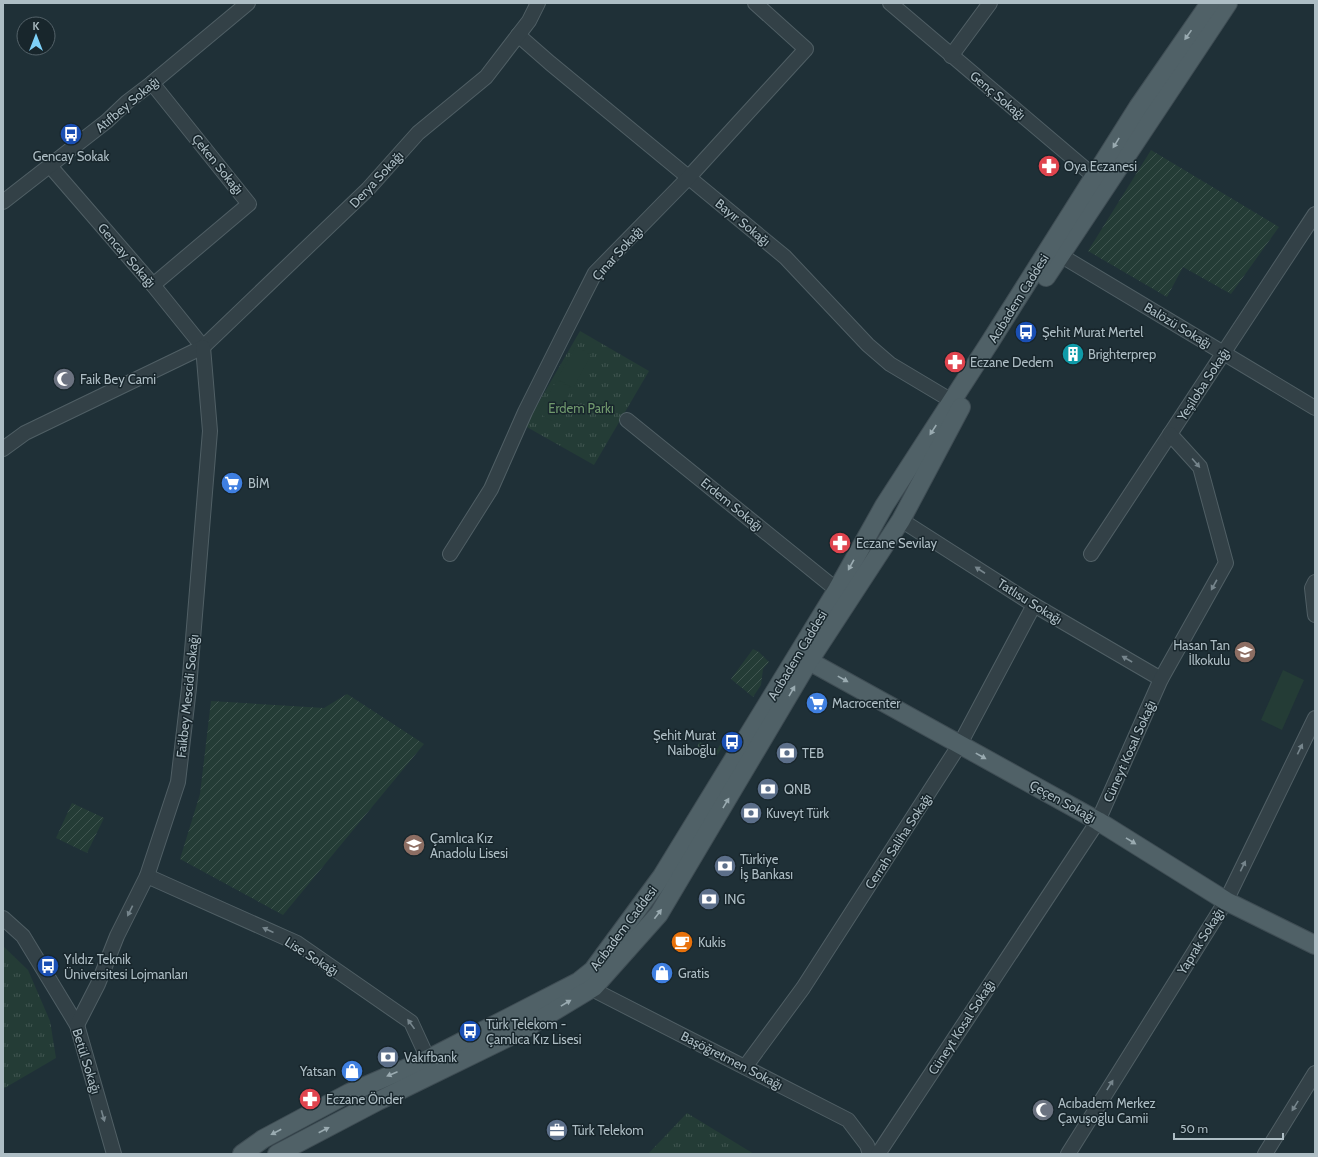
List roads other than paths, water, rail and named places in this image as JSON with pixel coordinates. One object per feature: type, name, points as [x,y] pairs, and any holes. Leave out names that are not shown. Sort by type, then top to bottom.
[{"type":"main road","name":"Acıbadem Caddesi","points":[[242,1154],[263,1139],[349,1093],[428,1059],[585,985],[594,970],[662,876],[837,590],[884,506],[1060,255],[1138,107],[1210,3]]},
{"type":"main road","name":"Acıbadem Caddesi","points":[[277,1154],[378,1101],[520,1031],[585,985],[659,914],[809,660],[901,520],[954,408],[1099,183],[1228,3]]},
{"type":"main road","name":"Çeçen Sokağı","points":[[809,660],[1098,821],[1226,900],[1315,946]]},
{"type":"street","name":"Atıfbey Sokağı","points":[[3,202],[107,121],[127,102],[248,3]]},
{"type":"street","name":"Derya Sokağı","points":[[3,449],[25,433],[203,347],[368,189],[418,133],[486,77],[529,21],[538,3]]},
{"type":"street","name":"Çınar Sokağı","points":[[450,554],[491,489],[528,406],[596,274],[689,177],[806,49],[755,3]]},
{"type":"street","name":"Genç Sokağı","points":[[890,3],[1099,183]]},
{"type":"street","points":[[951,56],[990,3]]},
{"type":"street","name":"Bayır Sokağı","points":[[518,35],[785,257],[868,345],[890,364],[954,408]]},
{"type":"street","name":"Çeken Sokağı","points":[[152,82],[249,204],[153,285]]},
{"type":"street","name":"Gencay Sokağı","points":[[50,166],[153,285],[203,347]]},
{"type":"street","name":"Yeşiloba Sokağı","points":[[1091,554],[1314,216]]},
{"type":"street","name":"Balözü Sokağı","points":[[1060,255],[1224,352],[1315,408]]},
{"type":"street","name":"Faikbey Mescidi Sokağı","points":[[77,1025],[98,984],[117,936],[147,876],[178,782],[189,688],[210,431],[203,347]]},
{"type":"street","name":"Erdem Sokağı","points":[[627,420],[837,590]]},
{"type":"street","name":"Cüneyt Kosal Sokağı","points":[[878,1154],[1098,821],[1161,679],[1226,563],[1200,467],[1170,434]]},
{"type":"street","name":"Tatlısu Sokağı","points":[[901,520],[1034,605],[1161,679]]},
{"type":"street","points":[[1315,582],[1312,588],[1315,615]]},
{"type":"street","name":"Cerrah Saliha Sokağı","points":[[746,1067],[803,988],[960,744],[1034,605]]},
{"type":"street","name":"Yaprak Sokağı","points":[[1068,1154],[1226,900],[1315,718]]},
{"type":"street","name":"Lise Sokağı","points":[[147,876],[297,943],[411,1022],[428,1059]]},
{"type":"street","name":"Betül Sokağı","points":[[3,918],[23,936],[77,1025],[114,1154]]},
{"type":"street","name":"Başöğretmen Sokağı","points":[[585,985],[848,1120],[867,1145],[870,1154]]},
{"type":"street","points":[[1265,1154],[1315,1073]]},
{"type":"place","name":"Gencay Sokak","points":[[71,134]]},
{"type":"place","name":"Oya Eczanesi","points":[[1049,166]]},
{"type":"place","name":"Şehit Murat Mertel","points":[[1026,332]]},
{"type":"place","name":"Brighterprep","points":[[1073,354]]},
{"type":"place","name":"Eczane Dedem","points":[[955,362]]},
{"type":"place","name":"Faik Bey Cami","points":[[64,379]]},
{"type":"place","name":"BİM","points":[[232,483]]},
{"type":"place","name":"Eczane Sevilay","points":[[840,543]]},
{"type":"place","name":"Hasan Tan İlkokulu","points":[[1245,652]]},
{"type":"place","name":"Macrocenter","points":[[817,703]]},
{"type":"place","name":"Şehit Murat Naiboğlu","points":[[732,742]]},
{"type":"place","name":"TEB","points":[[787,753]]},
{"type":"place","name":"QNB","points":[[768,789]]},
{"type":"place","name":"Kuveyt Türk","points":[[751,813]]},
{"type":"place","name":"Çamlıca Kız Anadolu Lisesi","points":[[414,845]]},
{"type":"place","name":"Türkiye İş Bankası","points":[[725,866]]},
{"type":"place","name":"ING","points":[[709,899]]},
{"type":"place","name":"Kukis","points":[[682,942]]},
{"type":"place","name":"Yıldız Teknik Üniversitesi Lojmanları","points":[[48,966]]},
{"type":"place","name":"Gratis","points":[[662,973]]},
{"type":"place","name":"Türk Telekom - Çamlıca Kız Lisesi","points":[[470,1031]]},
{"type":"place","name":"Vakıfbank","points":[[388,1057]]},
{"type":"place","name":"Yatsan","points":[[352,1071]]},
{"type":"place","name":"Eczane Önder","points":[[310,1099]]},
{"type":"place","name":"Acıbadem Merkez Çavuşoğlu Camii","points":[[1043,1110]]},
{"type":"place","name":"Türk Telekom","points":[[557,1130]]},
{"type":"park label","name":"Erdem Parkı","points":[[581,408]]}]
